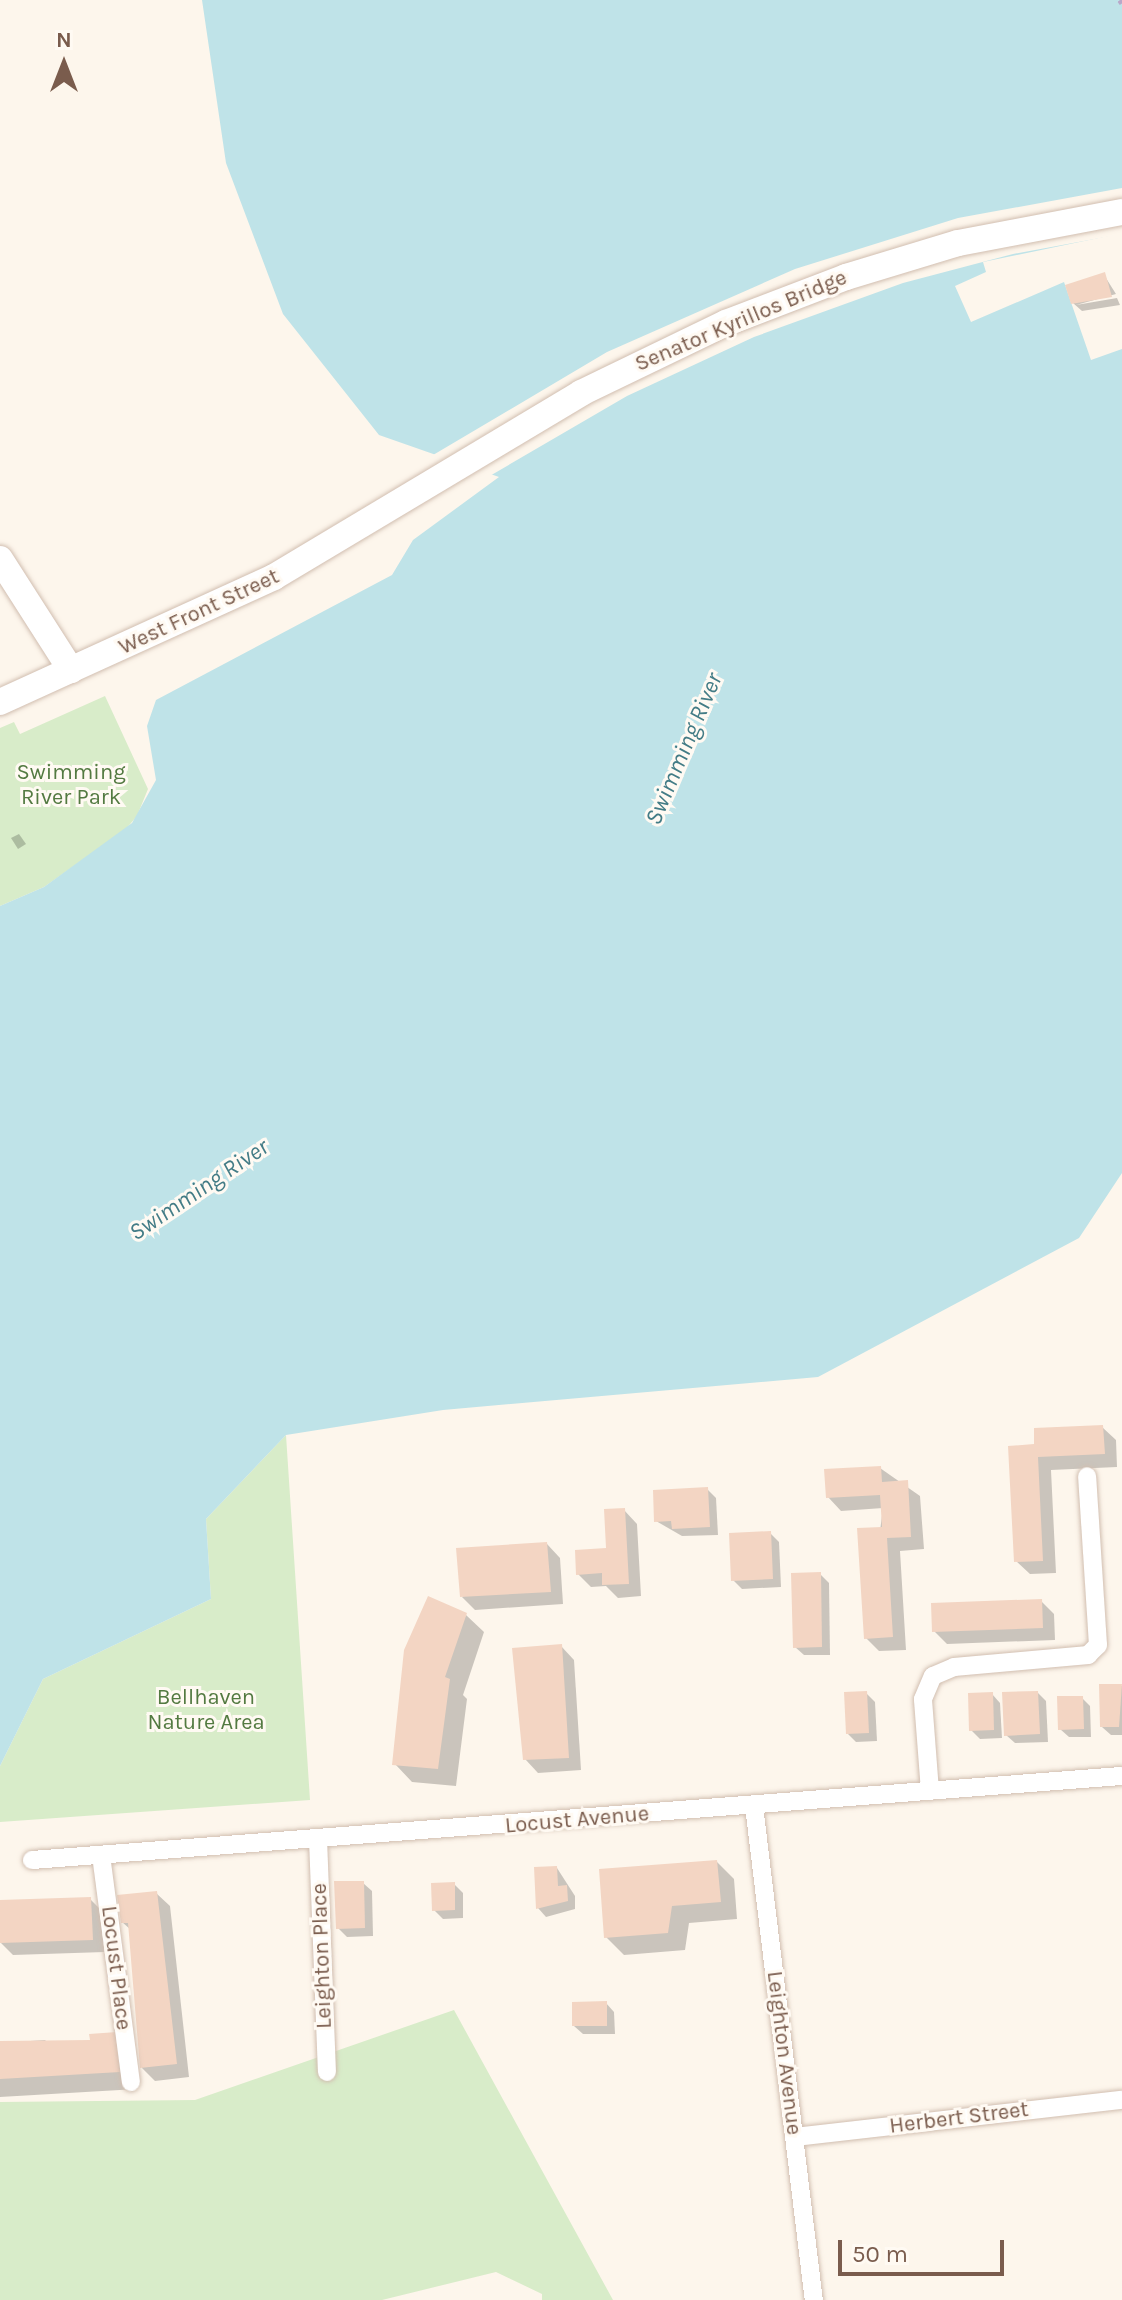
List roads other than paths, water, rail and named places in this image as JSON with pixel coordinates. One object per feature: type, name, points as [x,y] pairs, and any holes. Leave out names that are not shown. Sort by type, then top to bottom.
[{"type":"main road","name":"Senator Kyrillos Bridge","points":[[392,509],[581,393],[783,299],[958,243],[1122,212]]},
{"type":"main road","name":"West Front Street","points":[[0,702],[274,577],[392,509]]},
{"type":"main road","points":[[0,559],[71,670]]},
{"type":"street","points":[[930,1791],[923,1699],[933,1676],[954,1667],[1088,1655],[1098,1645],[1087,1476]]},
{"type":"street","name":"Locust Avenue","points":[[32,1860],[1122,1776]]},
{"type":"street","name":"Leighton Avenue","points":[[754,1806],[814,2300]]},
{"type":"street","name":"Leighton Place","points":[[318,1839],[327,2072]]},
{"type":"street","name":"Locust Place","points":[[101,1855],[131,2082]]},
{"type":"street","name":"Herbert Street","points":[[795,2137],[1122,2100]]},
{"type":"water","name":"Swimming River","points":[[202,0],[1122,0],[1122,210],[1108,236],[983,262],[986,272],[955,286],[971,322],[1064,282],[1091,360],[1122,349],[1122,1173],[1079,1238],[818,1377],[443,1410],[286,1435],[206,1519],[211,1599],[43,1679],[0,1766],[0,906],[44,887],[132,823],[156,780],[147,726],[156,700],[392,575],[413,540],[499,477],[379,435],[283,314],[226,163]]},
{"type":"park label","name":"Swimming River Park","points":[[71,784]]},
{"type":"park label","name":"Bellhaven Nature Area","points":[[206,1710]]}]
